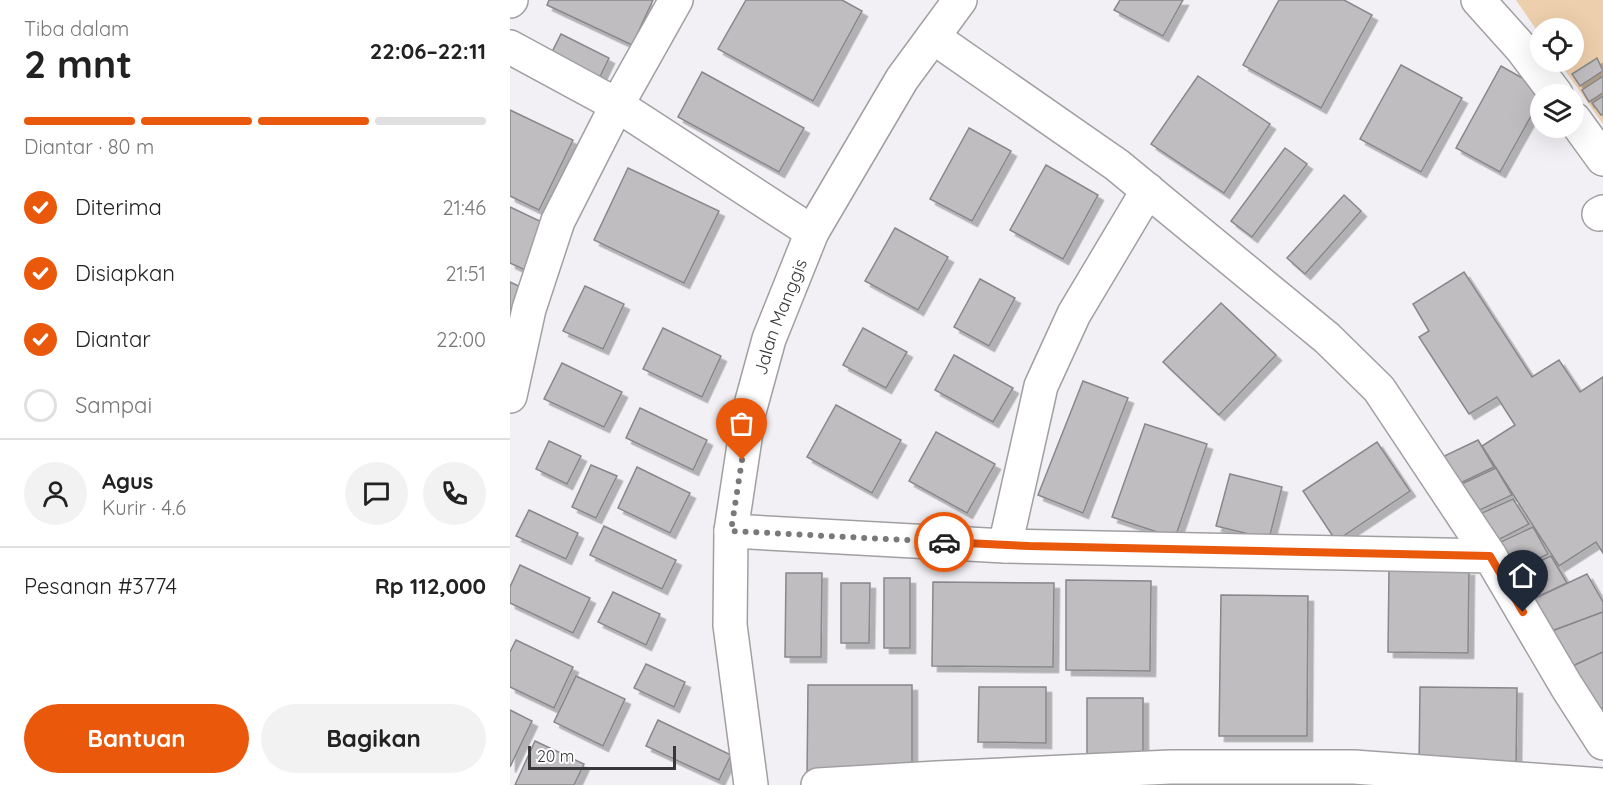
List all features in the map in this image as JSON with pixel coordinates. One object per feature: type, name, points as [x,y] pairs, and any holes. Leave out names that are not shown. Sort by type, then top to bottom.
[{"type":"street","points":[[510,396],[529,309],[558,221],[617,105],[676,0]]},
{"type":"street","name":"Jalan Manggis","points":[[751,785],[730,625],[731,531],[748,412],[769,339],[812,232],[903,79],[960,0]]},
{"type":"street","points":[[1478,0],[1530,44]]},
{"type":"street","points":[[933,37],[1117,165],[1327,338],[1379,389],[1490,556],[1567,687],[1603,743]]},
{"type":"street","points":[[510,47],[617,105],[812,232]]},
{"type":"street","points":[[1584,133],[1603,159]]},
{"type":"street","points":[[1005,546],[1041,386],[1074,314],[1148,190]]},
{"type":"street","points":[[731,531],[1005,546],[1490,556]]},
{"type":"street","points":[[818,785],[1170,767],[1354,767],[1603,785]]},
{"type":"shaded area","points":[[1516,0],[1603,0],[1603,124],[1584,97],[1584,84],[1575,84],[1566,72],[1584,72],[1584,18],[1530,18],[1530,20]]},
{"type":"building","points":[[549,0],[653,0],[632,45],[547,5]]},
{"type":"building","points":[[746,0],[842,0],[862,11],[813,101],[718,49]]},
{"type":"building","points":[[1120,0],[1183,0],[1163,36],[1114,10]]},
{"type":"building","points":[[1279,0],[1344,0],[1372,15],[1321,108],[1243,65]]},
{"type":"building","points":[[561,34],[609,58],[598,81],[549,58]]},
{"type":"building","points":[[1597,58],[1603,71],[1583,84],[1579,84],[1572,74],[1584,72],[1584,66]]},
{"type":"building","points":[[1401,65],[1462,98],[1421,172],[1360,139]]},
{"type":"building","points":[[1501,66],[1533,84],[1530,84],[1530,118],[1500,172],[1456,148]]},
{"type":"building","points":[[702,72],[804,128],[779,172],[678,117]]},
{"type":"building","points":[[1198,76],[1270,124],[1224,193],[1151,144]]},
{"type":"building","points":[[1603,76],[1603,93],[1589,102],[1584,89]]},
{"type":"building","points":[[1603,96],[1603,114],[1601,115],[1592,103]]},
{"type":"building","points":[[510,110],[573,140],[539,210],[510,196]]},
{"type":"building","points":[[969,128],[1011,151],[972,221],[930,199]]},
{"type":"building","points":[[1285,148],[1307,164],[1252,237],[1231,221]]},
{"type":"building","points":[[1046,165],[1098,195],[1063,259],[1010,230]]},
{"type":"building","points":[[628,168],[719,211],[684,283],[594,240]]},
{"type":"building","points":[[1344,195],[1361,211],[1305,274],[1287,258]]},
{"type":"building","points":[[510,207],[546,224],[525,270],[510,263]]},
{"type":"building","points":[[895,228],[948,257],[918,310],[865,281]]},
{"type":"building","points":[[1464,272],[1532,377],[1559,360],[1580,392],[1603,377],[1603,553],[1596,542],[1559,566],[1482,446],[1515,425],[1497,397],[1469,414],[1419,337],[1429,331],[1413,304]]},
{"type":"building","points":[[980,279],[1015,298],[989,346],[954,327]]},
{"type":"building","points":[[510,282],[523,288],[510,314]]},
{"type":"building","points":[[585,286],[624,304],[603,349],[563,331]]},
{"type":"building","points":[[1221,303],[1276,355],[1219,415],[1163,362]]},
{"type":"building","points":[[663,328],[721,356],[702,397],[643,369]]},
{"type":"building","points":[[863,328],[907,352],[886,388],[843,365]]},
{"type":"building","points":[[954,355],[1013,388],[993,422],[935,390]]},
{"type":"building","points":[[562,363],[622,392],[604,427],[544,399]]},
{"type":"building","points":[[1083,381],[1128,398],[1083,513],[1038,495]]},
{"type":"building","points":[[836,405],[901,440],[872,493],[807,457]]},
{"type":"building","points":[[640,408],[707,440],[693,470],[626,438]]},
{"type":"building","points":[[1145,424],[1207,444],[1175,538],[1112,517]]},
{"type":"building","points":[[936,432],[995,464],[967,513],[909,481]]},
{"type":"building","points":[[1478,440],[1494,467],[1454,486],[1438,459]]},
{"type":"building","points":[[549,441],[581,456],[567,484],[536,469]]},
{"type":"building","points":[[1377,442],[1410,491],[1336,541],[1303,491]]},
{"type":"building","points":[[591,465],[617,476],[596,518],[572,507]]},
{"type":"building","points":[[637,467],[690,493],[670,533],[618,508]]},
{"type":"building","points":[[1496,468],[1512,495],[1471,514],[1455,487]]},
{"type":"building","points":[[1230,474],[1282,487],[1269,539],[1216,526]]},
{"type":"building","points":[[1513,499],[1529,524],[1490,544],[1473,517]]},
{"type":"building","points":[[529,510],[578,533],[566,559],[516,536]]},
{"type":"building","points":[[604,526],[676,560],[662,589],[590,555]]},
{"type":"building","points":[[1533,527],[1548,554],[1508,574],[1492,546]]},
{"type":"building","points":[[1551,556],[1567,583],[1527,602],[1510,574]]},
{"type":"building","points":[[520,565],[590,598],[573,633],[510,603],[510,587]]},
{"type":"building","points":[[1389,569],[1469,570],[1468,653],[1388,652]]},
{"type":"building","points":[[786,573],[822,573],[821,657],[785,657]]},
{"type":"building","points":[[1587,574],[1603,602],[1603,612],[1544,634],[1527,602]]},
{"type":"building","points":[[884,578],[910,578],[910,648],[884,648]]},
{"type":"building","points":[[1066,580],[1151,581],[1150,671],[1066,670]]},
{"type":"building","points":[[933,582],[1054,583],[1053,667],[932,666]]},
{"type":"building","points":[[841,583],[870,583],[869,643],[841,643]]},
{"type":"building","points":[[613,592],[660,614],[646,645],[598,622]]},
{"type":"building","points":[[1221,595],[1308,596],[1307,736],[1219,736]]},
{"type":"building","points":[[1603,612],[1603,652],[1564,670],[1544,634]]},
{"type":"building","points":[[516,640],[573,667],[554,708],[510,687],[510,652]]},
{"type":"building","points":[[1603,652],[1603,708],[1590,712],[1564,670]]},
{"type":"building","points":[[646,664],[685,682],[674,707],[634,688]]},
{"type":"building","points":[[576,676],[625,699],[603,746],[554,722]]},
{"type":"building","points":[[808,685],[912,685],[912,778],[807,777]]},
{"type":"building","points":[[979,687],[1046,687],[1046,743],[978,742]]},
{"type":"building","points":[[1420,687],[1517,688],[1516,770],[1419,769]]},
{"type":"building","points":[[1087,698],[1143,698],[1143,768],[1087,768]]},
{"type":"building","points":[[510,710],[532,721],[510,767]]},
{"type":"building","points":[[658,720],[731,755],[719,780],[646,746]]},
{"type":"building","points":[[535,741],[584,764],[574,785],[515,785]]},
{"type":"way so far","points":[[742,460],[731,531],[944,542]]},
{"type":"route","points":[[944,542],[1005,546],[1490,556],[1523,612]]}]
